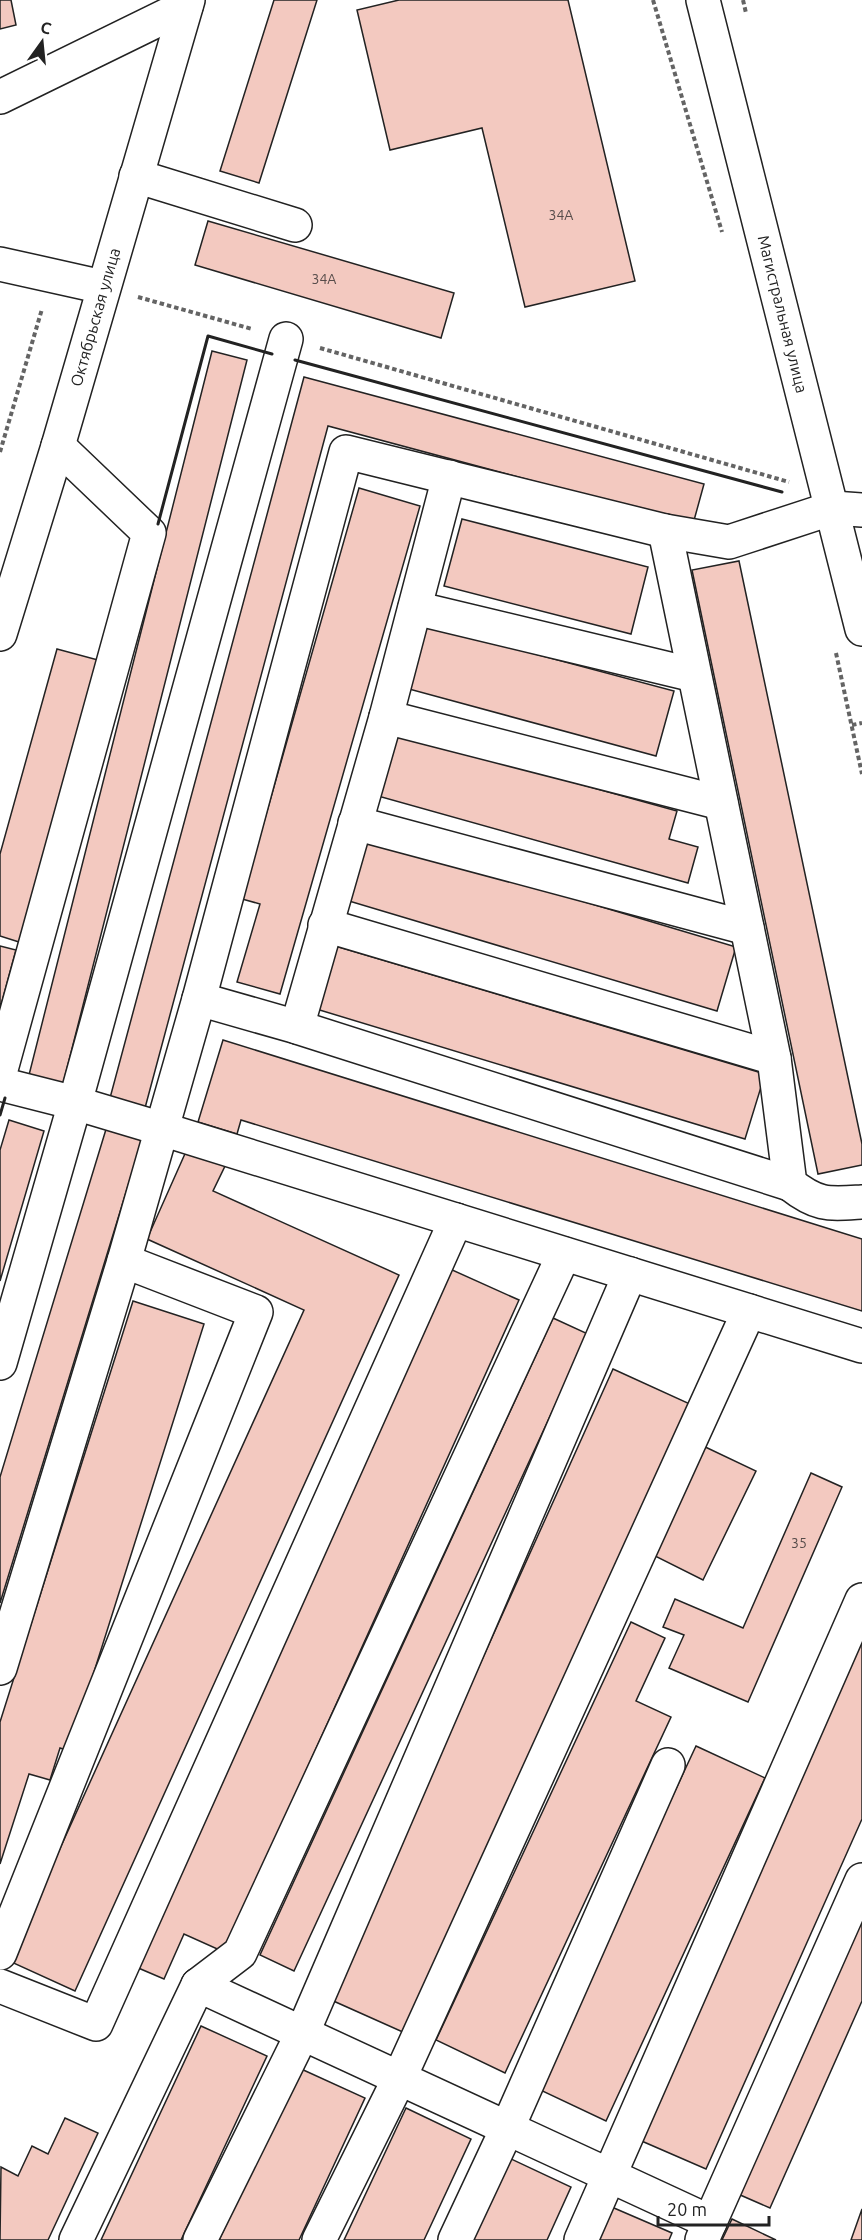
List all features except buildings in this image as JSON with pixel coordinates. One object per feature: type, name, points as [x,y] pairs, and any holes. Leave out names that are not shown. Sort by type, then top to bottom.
[{"type":"street","name":"Магистральная улица","points":[[703,0],[847,509],[862,629]]},
{"type":"street","points":[[0,97],[187,3]]},
{"type":"street","name":"Октябрьская улица","points":[[0,634],[58,446],[187,3]]},
{"type":"street","points":[[136,176],[295,225]]},
{"type":"street","points":[[0,264],[103,286]]},
{"type":"street","points":[[0,1363],[75,1103],[286,339]]},
{"type":"street","points":[[0,1073],[149,532],[58,446]]},
{"type":"street","points":[[0,1668],[162,1130],[346,452],[665,531],[729,542],[847,509]]},
{"type":"street","points":[[297,1027],[386,717],[449,477]]},
{"type":"street","points":[[665,531],[774,1058],[790,1184]]},
{"type":"street","points":[[415,608],[694,675]]},
{"type":"street","points":[[386,717],[721,803]]},
{"type":"street","points":[[355,823],[747,928]]},
{"type":"street","points":[[325,925],[774,1058]]},
{"type":"street","points":[[199,999],[297,1027],[790,1184],[806,1197],[828,1204],[862,1202]]},
{"type":"street","points":[[0,1084],[75,1103],[862,1346]]},
{"type":"street","points":[[0,1986],[96,2024],[456,1220]]},
{"type":"street","points":[[76,2240],[198,1985],[240,1953],[564,1254]]},
{"type":"street","points":[[0,1953],[256,1312],[124,1261]]},
{"type":"street","points":[[200,2240],[302,2034],[630,1274]]},
{"type":"street","points":[[319,2240],[399,2079],[749,1311]]},
{"type":"street","points":[[581,2240],[862,1600]]},
{"type":"street","points":[[455,2240],[507,2129],[668,1765]]},
{"type":"street","points":[[198,1985],[609,2175],[706,2231],[862,1880]]},
{"type":"path","points":[[0,452],[52,275]]},
{"type":"path","points":[[103,286],[798,484]]},
{"type":"path","points":[[852,725],[862,723]]},
{"type":"wall","points":[[158,524],[208,336],[272,354]]},
{"type":"wall","points":[[295,360],[782,492]]},
{"type":"wall","points":[[0,1115],[5,1098]]}]
